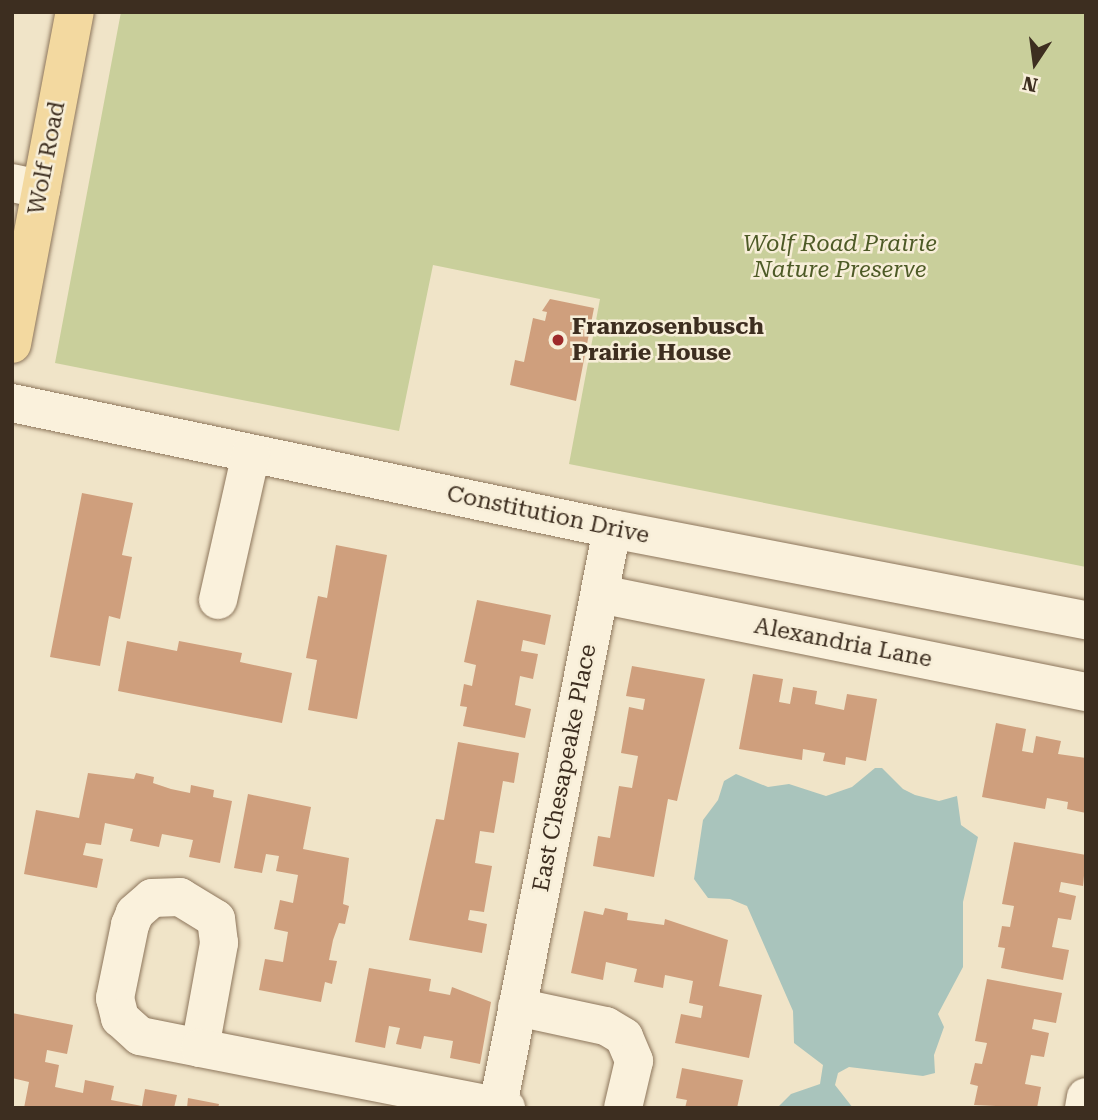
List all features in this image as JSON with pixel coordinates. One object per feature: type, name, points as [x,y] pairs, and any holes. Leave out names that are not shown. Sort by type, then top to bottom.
[{"type":"main road","name":"Wolf Road","points":[[12,344],[27,186],[75,12]]},
{"type":"street","name":"Constitution Drive","points":[[12,403],[612,529],[1086,620]]},
{"type":"street","points":[[218,600],[251,454]]},
{"type":"street","name":"East Chesapeake Place","points":[[200,1048],[502,1107],[517,1007],[612,529]]},
{"type":"street","name":"Alexandria Lane","points":[[600,594],[1086,692]]},
{"type":"street","points":[[517,1007],[606,1026],[624,1037],[634,1061],[623,1108]]},
{"type":"street","points":[[1084,1108],[1086,1097]]},
{"type":"green space","name":"Wolf Road Prairie Nature Preserve","points":[[121,12],[1086,12],[1086,567],[569,464],[600,299],[433,265],[399,431],[55,363]]},
{"type":"water","points":[[875,768],[882,768],[903,789],[915,795],[939,801],[957,796],[961,825],[978,837],[963,902],[963,967],[938,1014],[944,1027],[934,1055],[935,1073],[923,1076],[849,1067],[838,1073],[835,1085],[853,1108],[777,1108],[791,1094],[820,1084],[823,1065],[794,1043],[793,1011],[747,906],[730,899],[708,898],[694,879],[703,820],[718,800],[724,781],[736,774],[768,787],[789,784],[826,796],[852,787]]},
{"type":"building","name":"Franzosenbusch Prairie House","points":[[550,299],[594,308],[576,401],[510,385],[515,360],[524,362],[533,318],[545,321],[547,312],[542,311]]},
{"type":"building","points":[[82,493],[133,503],[122,555],[132,557],[120,619],[109,616],[100,666],[50,657]]},
{"type":"building","points":[[336,545],[387,555],[357,719],[308,710],[317,660],[306,658],[318,596],[327,598]]},
{"type":"building","points":[[477,600],[551,615],[545,645],[523,640],[521,651],[538,654],[533,679],[520,676],[515,705],[531,709],[525,738],[463,726],[467,707],[460,706],[464,684],[472,686],[476,665],[464,662]]},
{"type":"building","points":[[127,641],[177,651],[179,641],[242,653],[240,662],[292,673],[282,723],[118,691]]},
{"type":"building","points":[[632,666],[705,679],[677,801],[668,799],[654,877],[593,866],[598,836],[610,838],[619,786],[632,788],[638,756],[621,753],[629,707],[643,710],[645,699],[626,696]]},
{"type":"building","points":[[753,674],[783,679],[779,702],[790,704],[793,687],[817,691],[815,704],[844,710],[847,694],[877,699],[866,761],[846,757],[845,765],[823,761],[825,753],[803,749],[802,760],[739,749]]},
{"type":"building","points":[[996,723],[1026,729],[1022,751],[1033,753],[1036,736],[1061,741],[1058,754],[1086,758],[1086,813],[1067,809],[1068,802],[1047,798],[1045,809],[982,797]]},
{"type":"building","points":[[458,742],[519,753],[514,783],[503,781],[494,833],[480,831],[475,863],[492,866],[484,912],[470,910],[468,920],[487,924],[482,953],[409,940],[436,819],[444,820]]},
{"type":"building","points":[[88,773],[134,779],[136,773],[154,777],[153,783],[171,789],[190,793],[191,785],[214,790],[213,797],[232,801],[220,863],[189,857],[193,840],[162,834],[159,847],[130,841],[133,829],[105,823],[101,845],[86,843],[83,855],[103,859],[97,888],[24,874],[36,810],[79,818]]},
{"type":"building","points":[[248,794],[311,807],[303,849],[349,858],[343,904],[349,906],[345,924],[339,923],[333,940],[329,960],[337,961],[332,984],[325,982],[321,1002],[259,990],[265,959],[283,962],[288,932],[274,929],[280,900],[293,903],[298,875],[276,871],[279,856],[266,854],[262,873],[234,868]]},
{"type":"building","points":[[1014,842],[1086,855],[1083,886],[1061,882],[1059,892],[1076,896],[1071,920],[1058,918],[1052,947],[1069,950],[1063,980],[1001,968],[1005,948],[998,947],[1002,926],[1010,927],[1014,906],[1002,904]]},
{"type":"building","points":[[605,908],[628,913],[627,920],[664,925],[665,919],[728,940],[719,986],[762,995],[749,1058],[675,1043],[681,1014],[701,1018],[703,1006],[689,1003],[693,981],[665,975],[663,988],[634,982],[637,969],[606,962],[603,980],[571,973],[584,911],[603,915]]},
{"type":"building","points":[[369,968],[431,979],[429,991],[450,995],[452,987],[491,1002],[480,1064],[450,1058],[453,1041],[424,1036],[421,1049],[396,1044],[400,1028],[389,1026],[385,1048],[355,1042]]},
{"type":"building","points":[[987,979],[1062,993],[1056,1023],[1034,1019],[1032,1029],[1049,1033],[1044,1057],[1031,1055],[1025,1084],[1041,1087],[1037,1108],[974,1105],[978,1086],[970,1084],[975,1063],[982,1064],[987,1043],[975,1041]]},
{"type":"building","points":[[12,1013],[73,1025],[67,1054],[47,1050],[45,1062],[59,1065],[55,1087],[83,1093],[85,1080],[114,1086],[111,1100],[142,1106],[145,1089],[177,1095],[174,1108],[24,1108],[29,1082],[12,1078]]},
{"type":"building","points":[[682,1068],[743,1080],[737,1108],[685,1108],[687,1100],[676,1098]]},
{"type":"building","points":[[188,1098],[219,1104],[218,1108],[187,1108]]},
{"type":"place","name":"Franzosenbusch Prairie House","points":[[558,340]]}]
